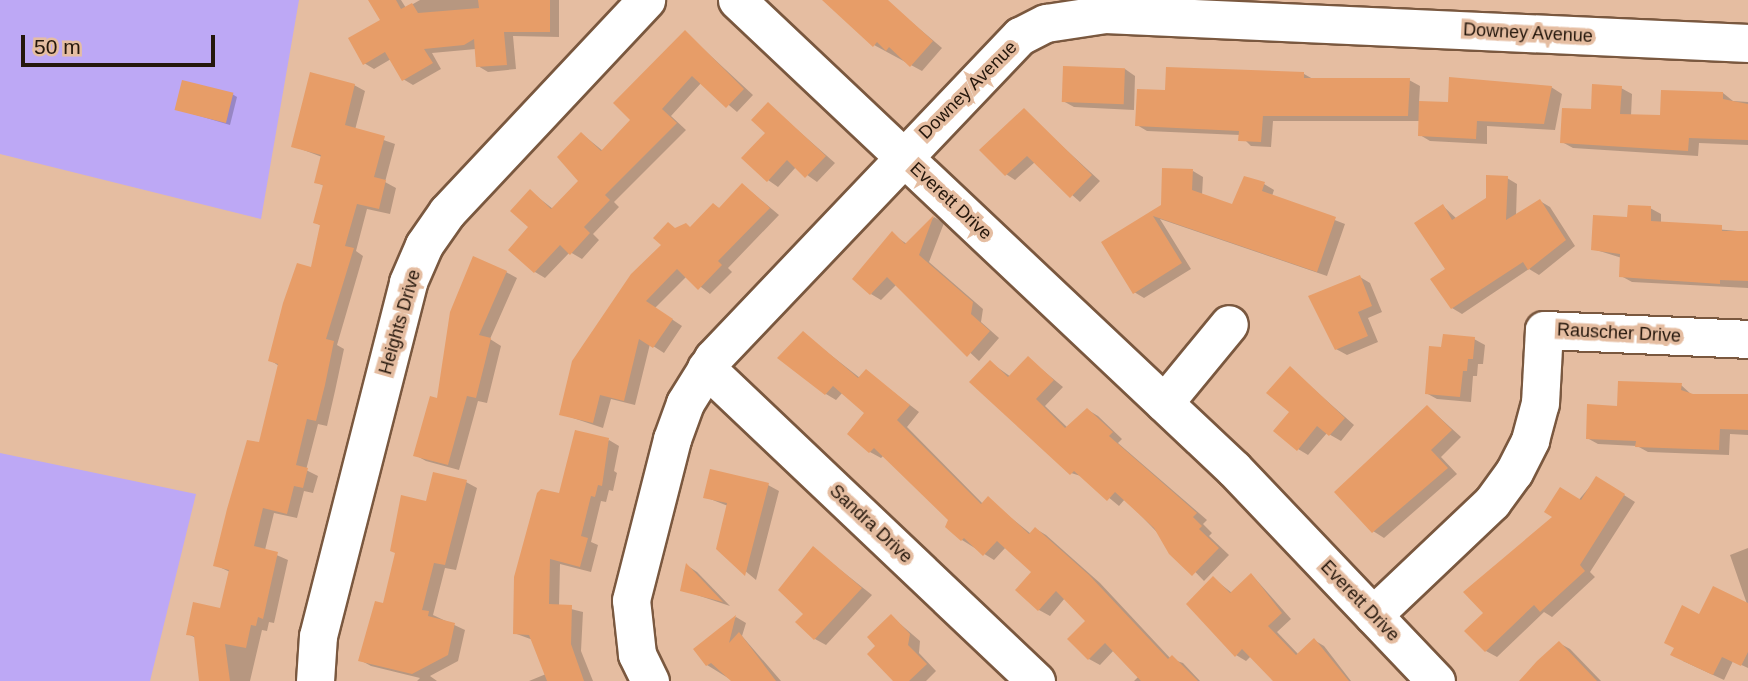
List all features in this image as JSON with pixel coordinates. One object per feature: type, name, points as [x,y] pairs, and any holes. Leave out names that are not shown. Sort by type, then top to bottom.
[{"type":"street","name":"Heights Drive","points":[[315,681],[318,636],[408,282],[424,246],[447,212],[646,0]]},
{"type":"street","name":"Everett Drive","points":[[737,0],[1164,403],[1436,681]]},
{"type":"street","name":"Downey Avenue","points":[[644,668],[631,600],[671,439],[706,368],[903,156],[1020,36],[1057,20],[1105,7],[1389,13],[1748,43]]},
{"type":"street","points":[[1164,403],[1229,324]]},
{"type":"street","name":"Rauscher Drive","points":[[1373,615],[1492,502],[1514,472],[1530,440],[1540,403],[1544,330],[1748,339]]},
{"type":"street","name":"Sandra Drive","points":[[706,368],[1036,681]]},
{"type":"shaded area","points":[[0,0],[299,0],[261,219],[0,154]]},
{"type":"shaded area","points":[[0,453],[196,494],[150,681],[0,681]]},
{"type":"building","points":[[368,0],[396,0],[401,9],[412,3],[418,13],[479,8],[478,0],[550,0],[550,32],[504,32],[507,65],[476,67],[474,39],[464,45],[424,49],[433,63],[402,81],[385,52],[363,65],[348,38],[380,20]]},
{"type":"building","points":[[822,0],[888,0],[933,41],[910,67],[889,47],[886,51],[877,42],[873,47]]},
{"type":"building","points":[[685,30],[744,89],[726,108],[692,76],[662,109],[677,123],[605,195],[610,200],[584,227],[590,233],[570,255],[560,245],[534,273],[508,250],[528,227],[510,211],[530,189],[551,209],[578,181],[557,157],[581,132],[601,151],[630,120],[613,103]]},
{"type":"building","points":[[1063,66],[1125,68],[1124,104],[1062,102]]},
{"type":"building","points":[[1166,67],[1304,72],[1304,78],[1410,78],[1408,116],[1263,116],[1261,142],[1238,141],[1239,131],[1135,126],[1137,89],[1165,90]]},
{"type":"building","points":[[310,72],[355,84],[345,125],[385,136],[374,177],[386,180],[379,209],[357,204],[345,246],[354,248],[326,339],[334,341],[325,385],[316,421],[307,419],[296,465],[308,468],[303,488],[294,486],[287,514],[263,508],[254,546],[278,552],[263,619],[258,617],[256,626],[251,625],[246,648],[225,644],[230,681],[199,681],[194,636],[186,635],[193,602],[220,608],[229,570],[213,566],[227,509],[247,440],[259,442],[278,364],[268,361],[283,303],[297,263],[311,267],[320,225],[313,223],[323,185],[314,183],[321,155],[291,147]]},
{"type":"building","points":[[1449,77],[1552,86],[1544,124],[1477,121],[1476,139],[1418,136],[1419,101],[1448,102]]},
{"type":"building","points":[[182,80],[233,93],[226,123],[175,110]]},
{"type":"building","points":[[1592,84],[1622,86],[1620,114],[1660,115],[1661,90],[1723,92],[1723,99],[1748,104],[1748,140],[1689,138],[1688,151],[1560,143],[1562,108],[1591,109]]},
{"type":"building","points":[[768,102],[826,156],[805,178],[787,160],[767,182],[741,158],[765,133],[751,120]]},
{"type":"building","points":[[1024,108],[1092,175],[1070,198],[1027,156],[1005,176],[979,150]]},
{"type":"building","points":[[1162,168],[1193,169],[1192,190],[1232,204],[1244,176],[1265,182],[1262,191],[1336,217],[1317,272],[1153,216],[1182,263],[1133,294],[1101,242],[1161,205]]},
{"type":"building","points":[[1486,175],[1508,176],[1506,220],[1540,199],[1566,240],[1528,270],[1523,262],[1451,309],[1430,279],[1445,269],[1414,223],[1443,204],[1452,220],[1486,198]]},
{"type":"building","points":[[742,183],[770,208],[718,261],[722,265],[698,290],[677,269],[646,301],[673,319],[653,348],[639,339],[624,401],[600,395],[593,423],[559,415],[572,361],[631,274],[661,245],[653,238],[668,222],[675,228],[686,223],[690,227],[713,203],[719,208]]},
{"type":"building","points":[[1628,205],[1651,206],[1651,221],[1722,225],[1722,231],[1748,231],[1748,281],[1720,280],[1720,284],[1619,277],[1620,254],[1591,250],[1593,215],[1627,217]]},
{"type":"building","points":[[934,215],[919,255],[973,302],[971,314],[990,331],[967,357],[887,277],[870,295],[852,279],[892,231],[905,244]]},
{"type":"building","points":[[473,256],[507,271],[479,335],[491,338],[476,398],[467,396],[448,465],[413,456],[430,396],[437,398],[450,312]]},
{"type":"building","points":[[1360,275],[1372,306],[1358,312],[1368,336],[1335,350],[1308,296]]},
{"type":"building","points":[[803,331],[858,378],[866,369],[910,405],[897,420],[981,504],[988,496],[1029,534],[1035,527],[1089,575],[1168,659],[1172,655],[1198,681],[1141,681],[1105,643],[1088,660],[1067,639],[1085,621],[1056,591],[1038,611],[1015,590],[1031,572],[997,541],[983,556],[964,538],[961,541],[945,527],[948,520],[874,448],[869,453],[847,434],[864,413],[833,386],[825,395],[777,358]]},
{"type":"building","points":[[1443,334],[1475,337],[1473,359],[1468,359],[1467,371],[1463,371],[1460,397],[1425,394],[1429,346],[1441,347]]},
{"type":"building","points":[[1028,356],[1054,380],[1036,399],[1065,428],[1087,408],[1113,432],[1109,436],[1197,513],[1193,517],[1202,526],[1199,529],[1219,548],[1192,576],[1169,554],[1154,528],[1115,492],[1107,501],[1074,471],[1070,475],[969,382],[990,360],[1008,377]]},
{"type":"building","points":[[1290,366],[1345,418],[1329,436],[1317,426],[1297,451],[1273,431],[1289,412],[1266,393]]},
{"type":"building","points":[[1618,381],[1682,383],[1681,390],[1693,394],[1748,394],[1748,430],[1720,429],[1719,450],[1635,447],[1636,441],[1586,439],[1587,404],[1617,406]]},
{"type":"building","points":[[1427,405],[1452,430],[1431,450],[1448,468],[1372,533],[1334,492]]},
{"type":"building","points":[[575,430],[609,438],[602,486],[598,485],[595,497],[591,496],[581,536],[588,538],[580,567],[550,559],[549,604],[572,605],[571,644],[584,681],[547,681],[529,635],[513,634],[514,577],[537,493],[541,489],[559,493]]},
{"type":"building","points":[[710,469],[769,483],[745,576],[716,549],[727,503],[703,498]]},
{"type":"building","points":[[433,472],[467,480],[445,565],[434,563],[422,610],[429,611],[428,616],[455,623],[448,655],[412,674],[358,661],[375,601],[383,603],[395,553],[390,551],[401,495],[426,501]]},
{"type":"building","points":[[1596,476],[1625,494],[1580,565],[1585,571],[1540,612],[1534,605],[1485,652],[1464,631],[1483,613],[1463,592],[1552,517],[1544,512],[1560,487],[1581,500]]},
{"type":"building","points":[[813,546],[862,588],[814,640],[795,622],[803,614],[778,590]]},
{"type":"building","points":[[686,563],[723,602],[680,591]]},
{"type":"building","points":[[1251,573],[1282,613],[1268,626],[1296,655],[1314,638],[1349,681],[1273,681],[1242,649],[1235,657],[1186,604],[1213,576],[1230,593]]},
{"type":"building","points":[[1713,586],[1748,603],[1748,652],[1741,666],[1722,657],[1713,675],[1670,655],[1674,648],[1664,643],[1682,605],[1699,614]]},
{"type":"building","points":[[891,614],[910,634],[908,645],[927,664],[909,681],[893,681],[867,654],[875,646],[867,637]]},
{"type":"building","points":[[736,615],[729,643],[739,632],[776,681],[731,681],[711,663],[706,666],[693,649]]},
{"type":"building","points":[[1559,641],[1597,681],[1519,681],[1537,661]]}]
